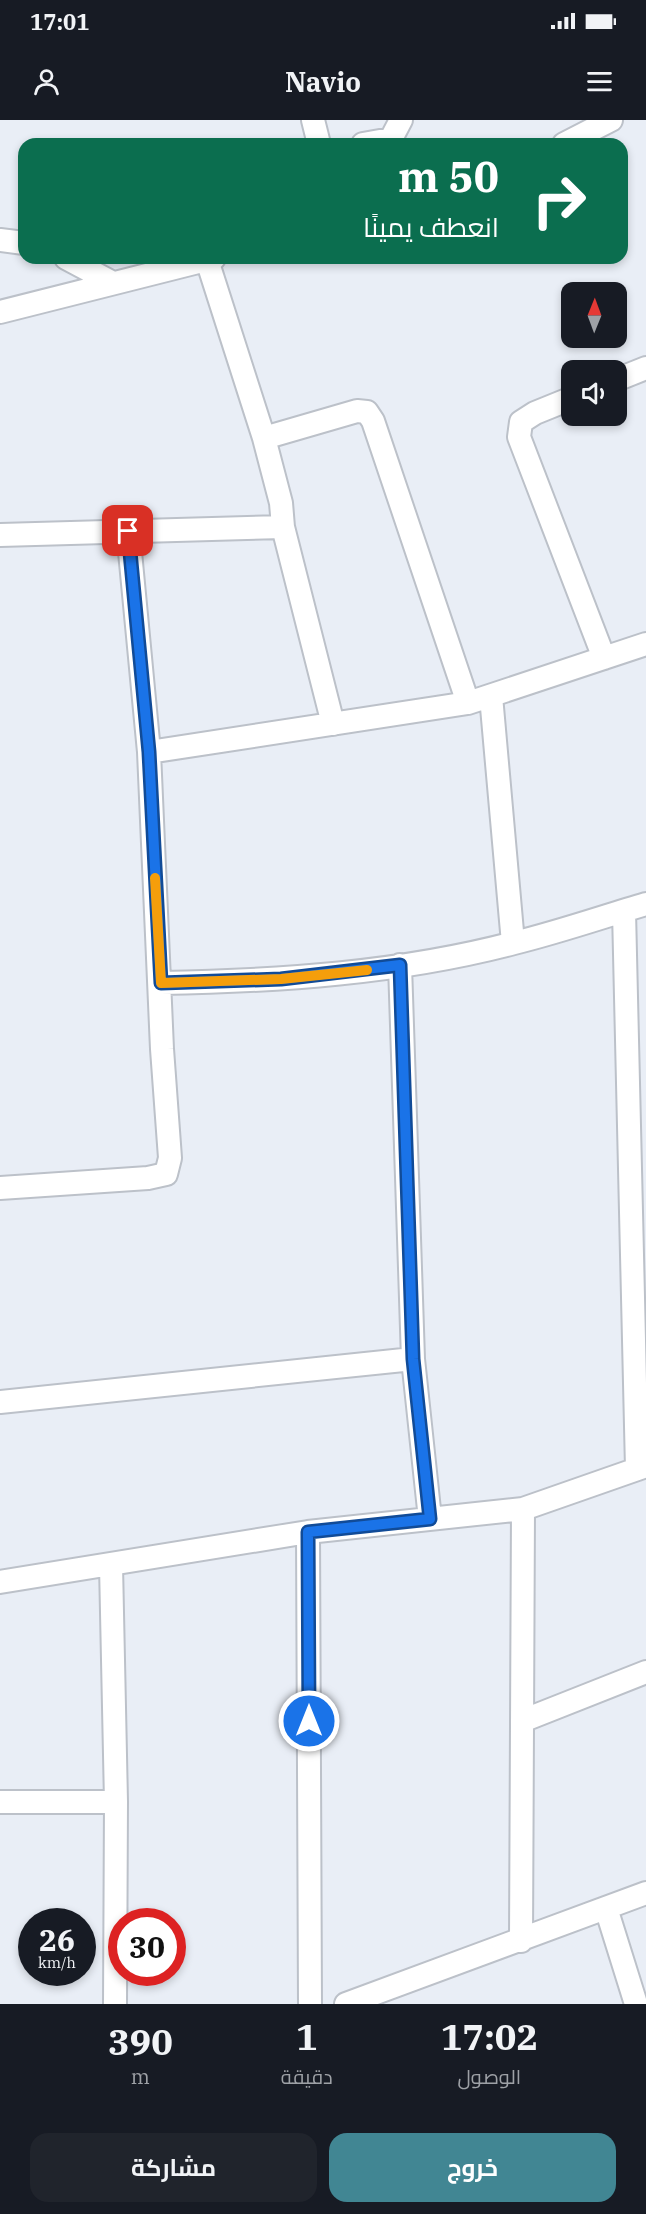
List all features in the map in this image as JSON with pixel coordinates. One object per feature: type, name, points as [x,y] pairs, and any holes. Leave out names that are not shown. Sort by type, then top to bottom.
[{"type":"street","points":[[313,120],[318,138]]},
{"type":"street","points":[[391,138],[400,120]]},
{"type":"street","points":[[576,138],[611,120]]},
{"type":"street","points":[[0,240],[18,242]]},
{"type":"street","points":[[77,264],[111,282]]},
{"type":"street","points":[[0,312],[189,264]]},
{"type":"street","points":[[212,264],[264,438],[281,504],[283,526],[333,724]]},
{"type":"street","points":[[627,376],[646,368]]},
{"type":"street","points":[[561,402],[535,413],[521,422],[519,437],[604,658]]},
{"type":"street","points":[[264,438],[357,411],[367,412],[373,421],[468,703]]},
{"type":"street","points":[[0,535],[283,526]]},
{"type":"street","points":[[0,1188],[148,1178],[166,1174],[170,1158],[162,1049],[161,983],[149,752],[128,531]]},
{"type":"street","points":[[149,752],[468,703],[646,644]]},
{"type":"street","points":[[491,696],[513,944]]},
{"type":"street","points":[[161,983],[281,979],[400,965],[513,944],[646,904]]},
{"type":"street","points":[[0,1582],[308,1532],[524,1509],[641,1468],[637,1082],[624,911]]},
{"type":"street","points":[[400,965],[413,1359],[430,1519]]},
{"type":"street","points":[[0,1402],[413,1359]]},
{"type":"street","points":[[521,1941],[524,1509]]},
{"type":"street","points":[[308,1532],[310,2004]]},
{"type":"street","points":[[111,1565],[116,1802],[114,2004]]},
{"type":"street","points":[[522,1721],[646,1672]]},
{"type":"street","points":[[0,1802],[116,1802]]},
{"type":"street","points":[[346,2004],[646,1893]]},
{"type":"street","points":[[606,1908],[636,2004]]},
{"type":"slow traffic","points":[[155,878],[161,983],[281,979],[367,970]]},
{"type":"route","points":[[128,531],[149,752],[161,983],[281,979],[400,965],[413,1359],[430,1519],[308,1532],[309,1721]]}]
